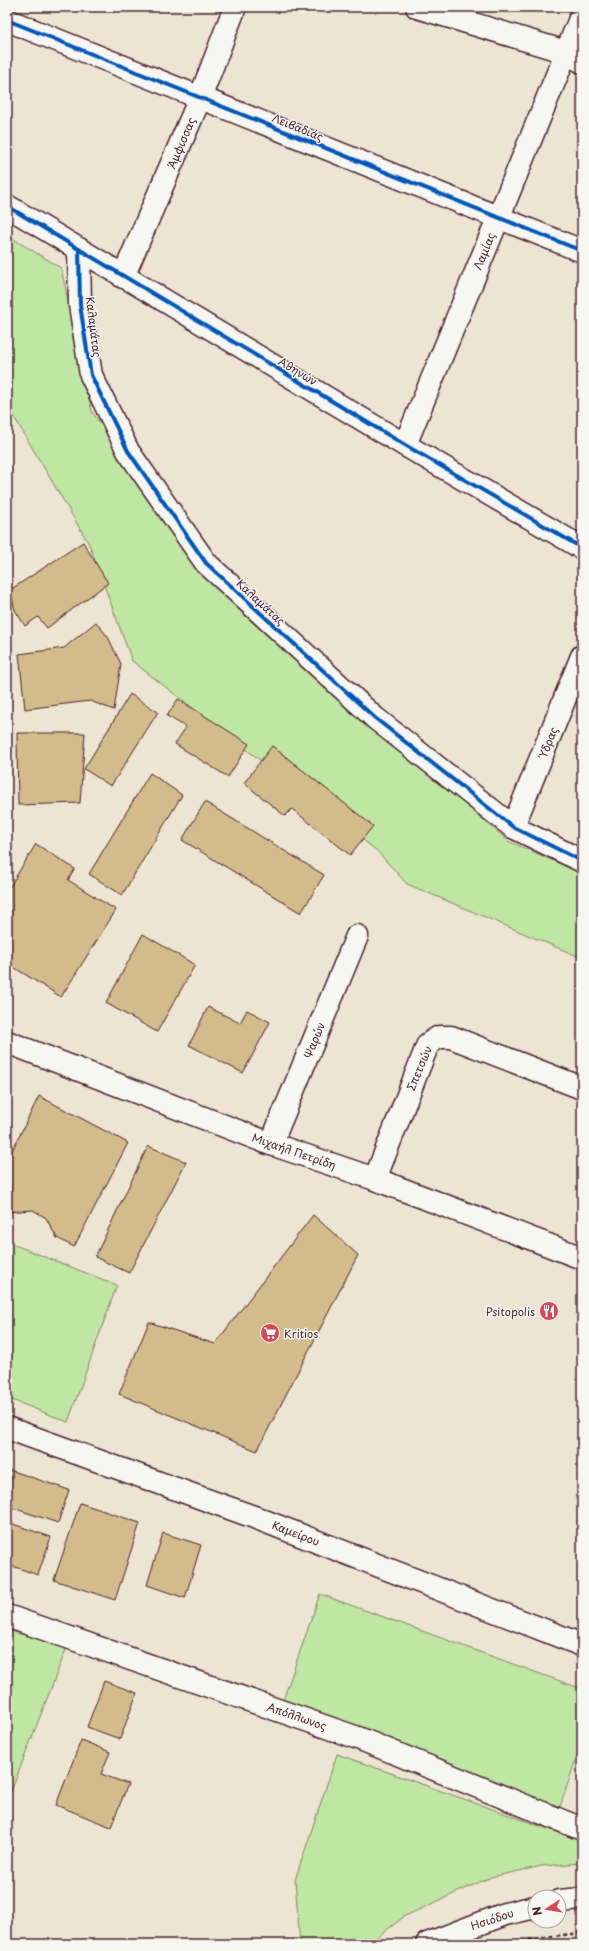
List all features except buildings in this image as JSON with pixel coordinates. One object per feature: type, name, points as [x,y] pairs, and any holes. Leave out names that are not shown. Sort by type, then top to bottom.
[{"type":"street","name":"Άμφισσας","points":[[123,277],[200,98],[235,7]]},
{"type":"street","points":[[417,7],[574,57]]},
{"type":"street","name":"Λαμίας","points":[[405,445],[498,218],[574,57],[582,14]]},
{"type":"street","name":"Λειβαδιάς","points":[[7,20],[582,251]]},
{"type":"street","name":"Αθηνών","points":[[7,206],[405,445],[582,548]]},
{"type":"street","name":"Καλαμάτας","points":[[79,249],[80,305],[91,375],[128,451],[206,563],[375,718],[513,827],[582,861]]},
{"type":"street","name":"Ύδρας","points":[[513,827],[582,656]]},
{"type":"street","name":"Ψαρών","points":[[271,1144],[357,936]]},
{"type":"street","name":"Σπετσών","points":[[375,1179],[428,1044],[439,1037],[451,1038],[582,1088]]},
{"type":"street","name":"Μιχαήλ Πετρίδη","points":[[7,1042],[271,1144],[375,1179],[582,1258]]},
{"type":"street","name":"Καμείρου","points":[[7,1428],[254,1517],[582,1645]]},
{"type":"street","name":"Απόλλωνος","points":[[7,1616],[358,1738],[582,1829]]},
{"type":"street","points":[[567,1900],[582,1899]]},
{"type":"street","name":"Ησιόδου","points":[[427,1944],[505,1914],[527,1909]]},
{"type":"path","points":[[508,1944],[545,1937],[582,1933]]},
{"type":"green space","points":[[7,235],[61,268],[92,412],[221,593],[508,841],[582,873],[582,958],[407,884],[376,850],[132,661],[89,544],[7,405]]},
{"type":"green space","points":[[7,1242],[117,1285],[68,1422],[7,1398]]},
{"type":"green space","points":[[320,1594],[582,1689],[582,1741],[559,1810],[281,1706]]},
{"type":"green space","points":[[7,1630],[67,1647],[7,1802]]},
{"type":"green space","points":[[337,1754],[582,1841],[582,1863],[542,1866],[491,1877],[405,1916],[368,1944],[300,1944],[295,1880]]},
{"type":"cycle path","points":[[7,20],[582,251]]},
{"type":"cycle path","points":[[7,206],[405,445],[582,548]]},
{"type":"cycle path","points":[[79,249],[80,305],[91,375],[128,451],[206,563],[375,718],[513,827],[582,861]]},
{"type":"place","name":"Psitopolis","points":[[549,1311]]},
{"type":"place","name":"Kritios","points":[[270,1333]]}]
